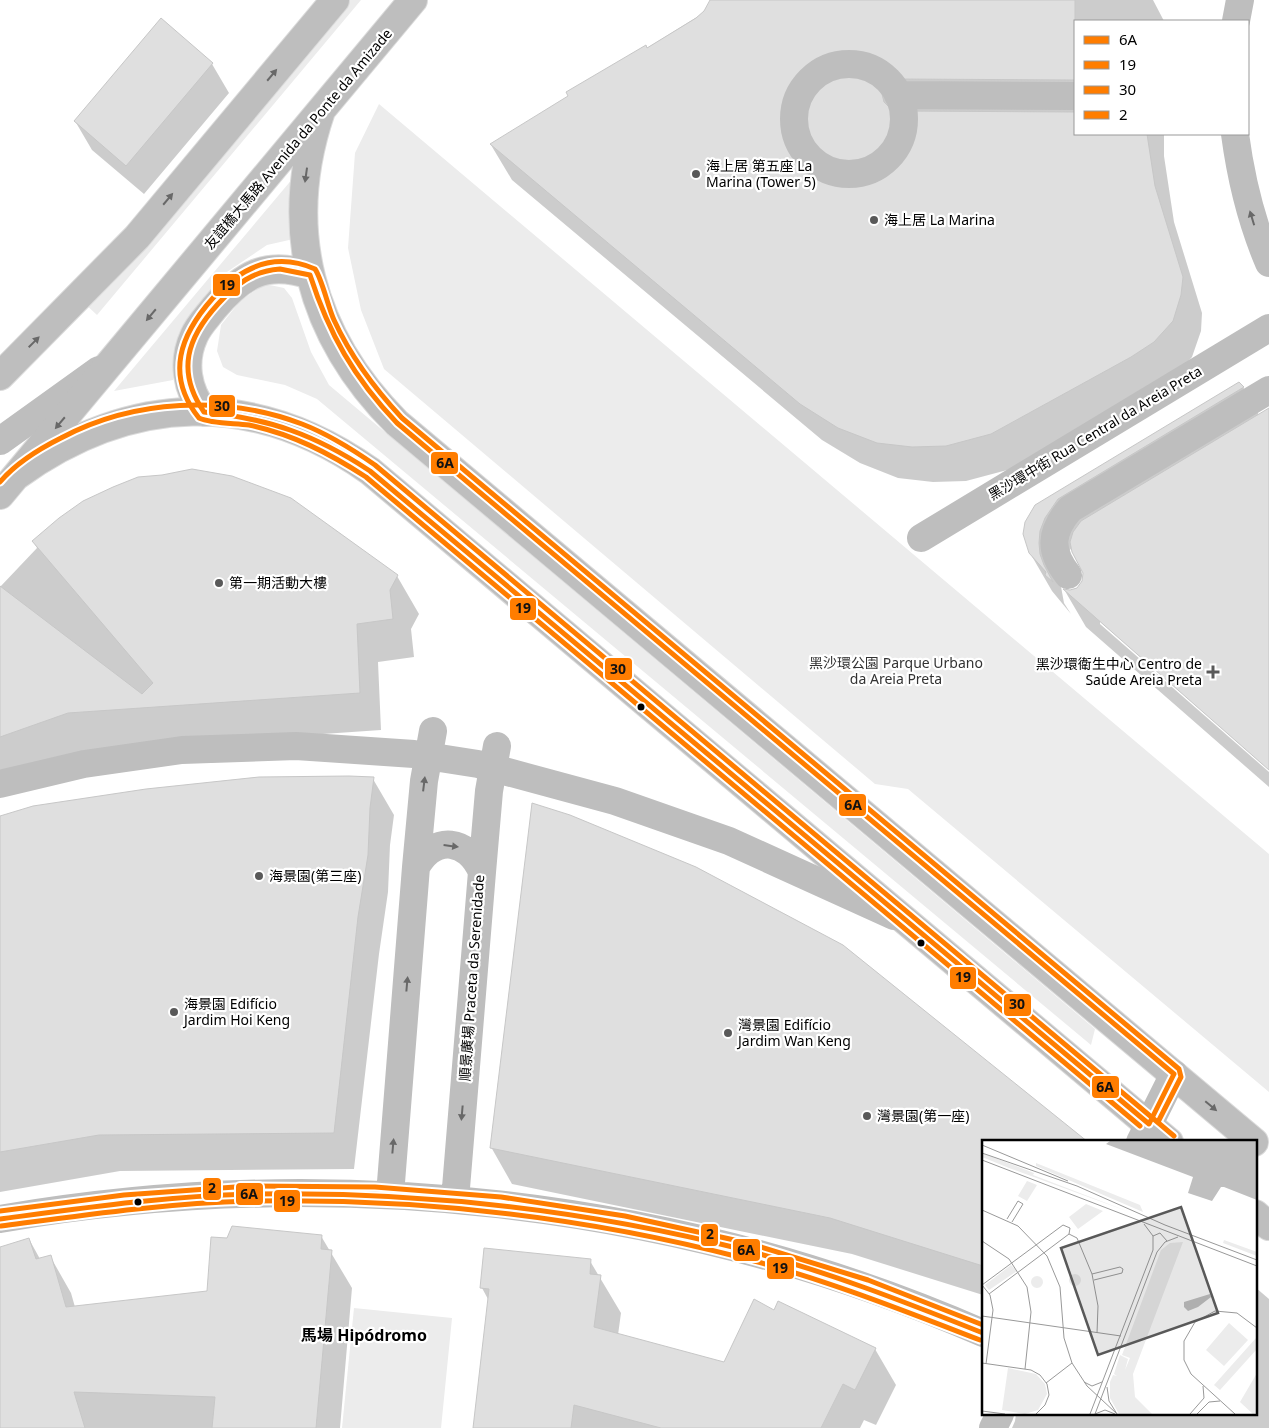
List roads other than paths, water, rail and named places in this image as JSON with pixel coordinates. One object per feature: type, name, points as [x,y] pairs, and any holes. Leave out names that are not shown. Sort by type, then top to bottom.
[{"type":"main road","points":[[0,376],[137,237],[335,0]]},
{"type":"main road","name":"友誼橋大馬路 Avenida da Ponte da Amizade","points":[[114,358],[414,0]]},
{"type":"main road","points":[[1236,20],[1240,0]]},
{"type":"main road","points":[[898,95],[1074,96]]},
{"type":"main road","points":[[321,111],[309,152],[303,202],[305,251],[310,275],[326,323],[349,366],[379,405],[397,423],[1253,1140]]},
{"type":"main road","points":[[1235,135],[1239,167],[1248,202],[1258,237],[1269,263]]},
{"type":"main road","points":[[204,412],[192,392],[187,370],[190,347],[200,325],[229,290],[249,276],[284,268],[310,275]]},
{"type":"main road","name":"黑沙環中街 Rua Central da Areia Preta","points":[[921,538],[1269,328]]},
{"type":"main road","points":[[8,485],[114,358]]},
{"type":"main road","points":[[0,441],[114,358]]},
{"type":"main road","points":[[1068,575],[1059,563],[1054,549],[1055,534],[1061,520],[1070,509],[1269,390]]},
{"type":"main road","points":[[8,485],[53,450],[115,423],[159,414],[204,412],[248,416],[291,428],[332,447],[370,471],[906,922],[1144,1133],[1163,1140]]},
{"type":"main road","points":[[0,784],[84,764],[182,750],[296,746],[436,749],[478,764],[495,757],[729,841],[906,922]]},
{"type":"main road","points":[[390,1195],[424,781],[436,749]]},
{"type":"main road","points":[[482,872],[489,791],[495,757]]},
{"type":"main road","name":"順景廣場 Praceta da Serenidade","points":[[416,867],[422,857],[430,850],[440,845],[451,844],[461,847],[470,853],[482,872],[455,1200]]},
{"type":"main road","points":[[1144,1133],[1174,1074]]},
{"type":"main road","points":[[1256,1143],[1269,1154]]},
{"type":"main road","points":[[0,1219],[94,1204],[168,1197],[278,1193],[390,1195],[537,1209],[610,1221],[754,1253],[895,1297],[982,1333]]},
{"type":"main road","points":[[1256,1215],[1269,1226]]},
{"type":"main road","points":[[993,1428],[999,1416]]},
{"type":"place","name":"海上居 第五座 La Marina (Tower 5)","points":[[696,174]]},
{"type":"place","name":"海上居 La Marina","points":[[874,220]]},
{"type":"place","name":"第一期活動大樓","points":[[219,583]]},
{"type":"place","name":"黑沙環衛生中心 Centro de Saúde Areia Preta","points":[[1213,672]]},
{"type":"place","name":"海景園(第三座)","points":[[259,876]]},
{"type":"place","name":"海景園 Edifício Jardim Hoi Keng","points":[[174,1012]]},
{"type":"place","name":"灣景園 Edifício Jardim Wan Keng","points":[[728,1033]]},
{"type":"place","name":"灣景園(第一座)","points":[[867,1116]]},
{"type":"district","name":"馬場 Hipódromo","points":[[364,1335]]},
{"type":"park label","name":"黑沙環公園 Parque Urbano da Areia Preta","points":[[896,672]]}]
